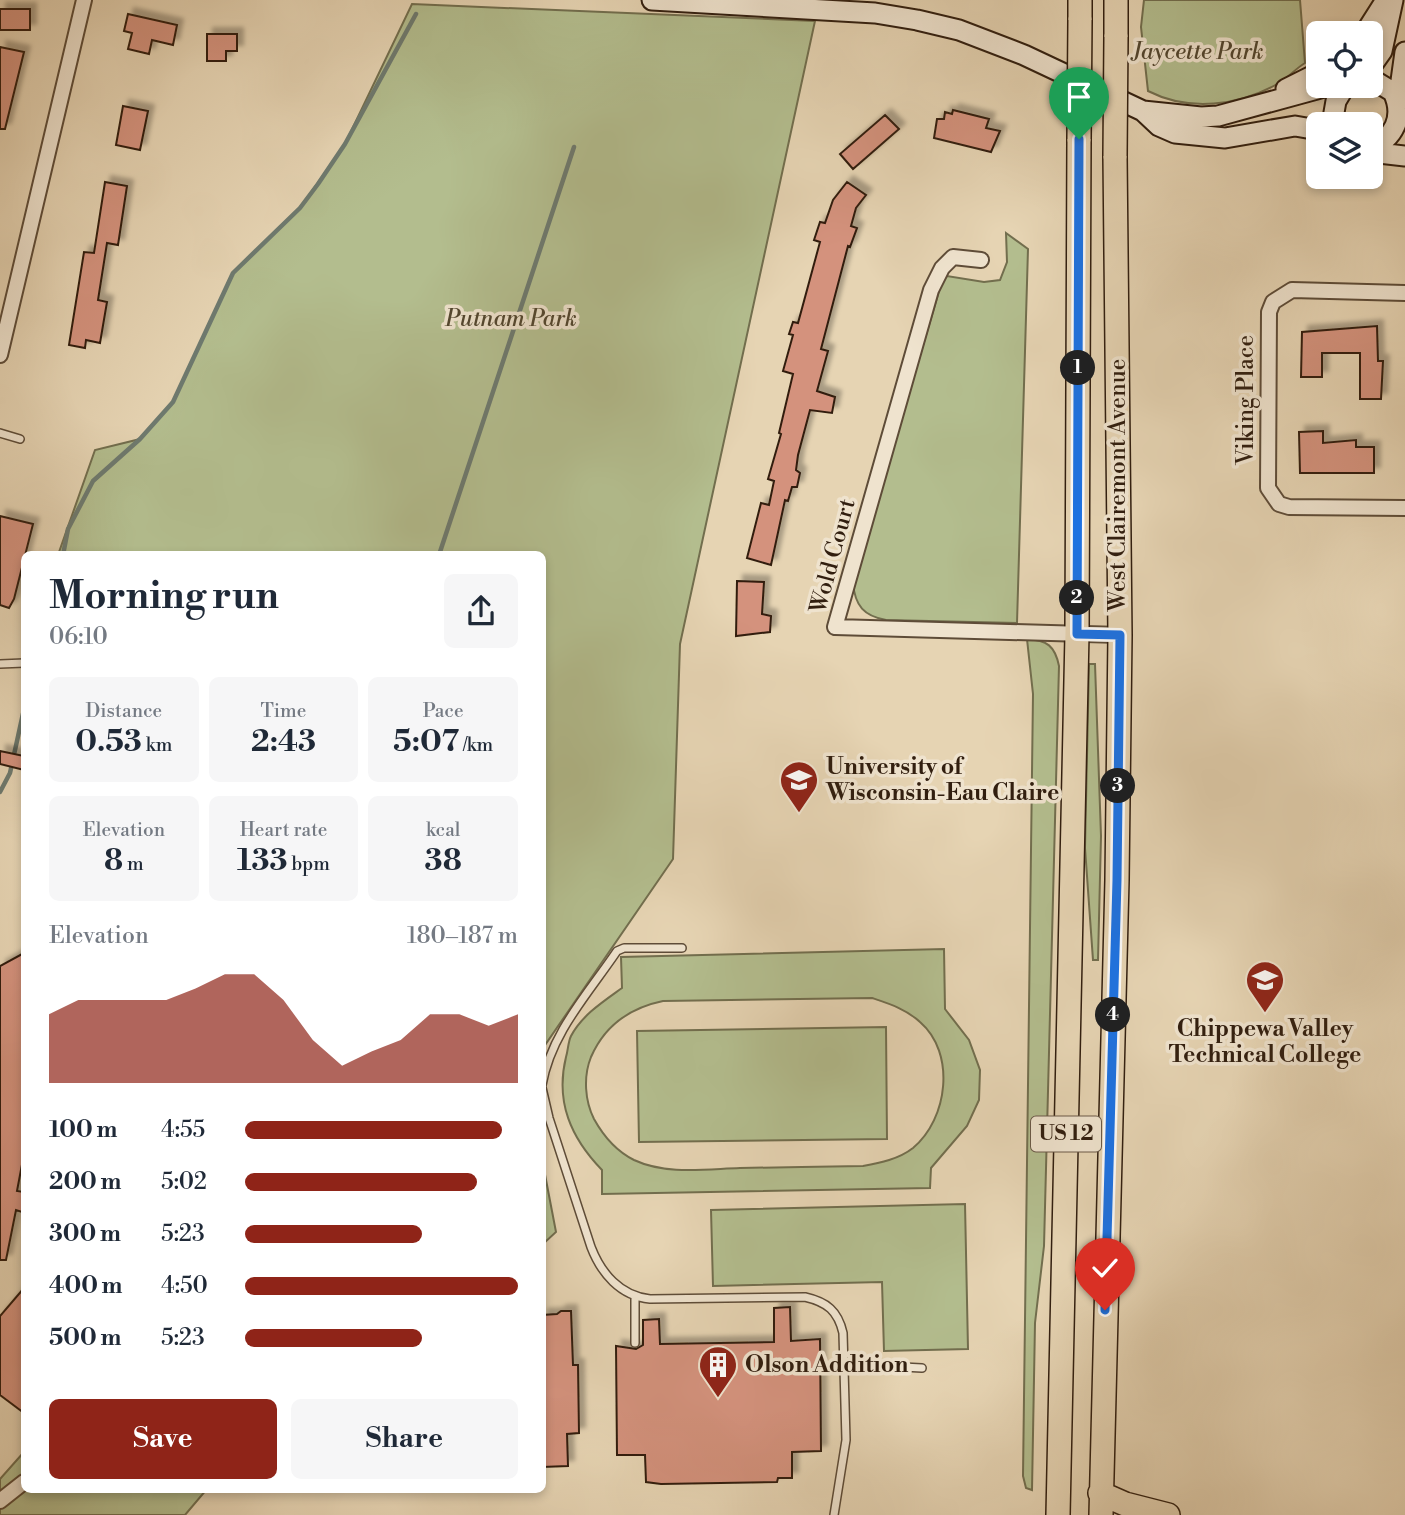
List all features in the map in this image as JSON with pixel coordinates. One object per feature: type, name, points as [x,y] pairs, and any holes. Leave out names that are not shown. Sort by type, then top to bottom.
[{"type":"main road","points":[[652,0],[875,13],[918,20],[996,43],[1143,111],[1159,126],[1191,136],[1235,137],[1295,126],[1306,128]]},
{"type":"main road","name":"West Clairemont Avenue","points":[[1101,1504],[1117,880],[1120,635],[1116,0]]},
{"type":"main road","points":[[1373,21],[1386,0]]},
{"type":"main road","points":[[1383,46],[1393,0]]},
{"type":"main road","name":"West Clairemont Avenue","points":[[1058,1515],[1077,634],[1080,10]]},
{"type":"main road","points":[[1383,142],[1394,130],[1401,110],[1405,52]]},
{"type":"main road","points":[[1250,107],[1306,79]]},
{"type":"main road","points":[[1383,83],[1401,110]]},
{"type":"main road","points":[[1143,111],[1201,117],[1306,92]]},
{"type":"main road","points":[[1383,153],[1405,156]]},
{"type":"main road","points":[[1101,1504],[1125,1504],[1168,1515]]},
{"type":"street","points":[[0,355],[84,0]]},
{"type":"street","name":"Wold Court","points":[[981,260],[953,257],[942,268],[931,290],[835,627],[1120,635]]},
{"type":"street","name":"Viking Place","points":[[1405,293],[1292,290],[1273,302],[1269,312],[1268,488],[1279,504],[1289,507],[1405,508]]},
{"type":"street","points":[[0,1501],[21,1484]]},
{"type":"lane","points":[[0,433],[20,439]]},
{"type":"lane","points":[[0,664],[21,663]]},
{"type":"lane","points":[[546,1064],[561,1030],[617,951],[624,948],[682,948]]},
{"type":"lane","points":[[546,1105],[599,1267],[612,1281],[635,1296],[650,1299],[790,1296],[814,1299],[825,1304],[840,1318],[846,1440],[834,1515]]},
{"type":"lane","points":[[635,1296],[635,1343]]},
{"type":"lane","points":[[844,1364],[922,1368]]},
{"type":"green space","name":"Jaycette Park","points":[[1144,0],[1300,0],[1305,63],[1264,91],[1231,101],[1197,104],[1164,98],[1148,91],[1141,27]]},
{"type":"green space","name":"Putnam Park","points":[[412,4],[815,21],[680,644],[673,859],[546,1044],[546,551],[59,551],[95,450],[140,439],[173,402],[233,273],[300,208],[345,144]]},
{"type":"green space","points":[[1006,233],[1028,249],[1017,623],[886,620],[872,616],[859,604],[853,583],[942,281],[947,276],[984,282],[1000,280],[1007,262]]},
{"type":"green space","points":[[1027,639],[1049,645],[1059,666],[1044,1246],[1035,1323],[1032,1490],[1026,1488],[1023,1476],[1033,694]]},
{"type":"green space","points":[[1089,664],[1095,664],[1101,836],[1098,960],[1093,960],[1085,848]]},
{"type":"green space","points":[[944,949],[945,1009],[969,1040],[980,1070],[979,1100],[967,1126],[931,1168],[930,1188],[602,1194],[602,1170],[582,1145],[568,1118],[564,1104],[563,1073],[569,1041],[576,1028],[594,1009],[622,988],[621,957]],"holes":[[[872,998],[915,1017],[931,1035],[943,1068],[940,1104],[934,1120],[925,1136],[908,1152],[896,1158],[863,1166],[686,1170],[659,1168],[634,1160],[616,1148],[606,1138],[591,1112],[586,1081],[591,1057],[611,1027],[639,1008],[663,1001]]]},
{"type":"green space","points":[[886,1027],[887,1139],[639,1142],[637,1031]]},
{"type":"green space","points":[[546,1180],[556,1232],[546,1241]]},
{"type":"green space","points":[[965,1204],[968,1349],[884,1351],[882,1282],[713,1286],[711,1210]]},
{"type":"green space","points":[[21,1455],[21,1493],[204,1493],[185,1515],[0,1515],[0,1479]]},
{"type":"building","points":[[0,9],[30,9],[30,30],[0,30]]},
{"type":"building","points":[[128,14],[177,25],[173,45],[152,40],[149,54],[128,49],[132,33],[124,31]]},
{"type":"building","points":[[207,34],[237,34],[237,51],[226,51],[226,61],[207,61]]},
{"type":"building","points":[[0,47],[24,52],[5,129],[0,129]]},
{"type":"building","points":[[123,106],[148,111],[140,150],[116,145]]},
{"type":"building","points":[[953,110],[989,119],[986,128],[1000,131],[991,152],[934,138],[937,119],[944,119],[945,112],[952,114]]},
{"type":"building","points":[[885,115],[899,129],[853,169],[840,154]]},
{"type":"building","points":[[105,182],[127,186],[118,245],[107,243],[98,300],[107,302],[100,343],[86,340],[85,348],[69,345],[84,252],[94,253]]},
{"type":"building","points":[[847,182],[866,195],[856,208],[851,226],[857,228],[850,247],[848,246],[821,349],[828,351],[817,391],[835,397],[832,413],[810,410],[798,455],[796,470],[800,473],[797,487],[792,487],[788,501],[785,500],[771,565],[747,558],[761,503],[769,505],[774,481],[768,479],[781,434],[779,433],[793,374],[783,371],[793,335],[789,334],[793,322],[798,323],[820,242],[814,240],[820,222],[825,223],[833,200]]},
{"type":"building","points":[[1377,326],[1378,361],[1383,361],[1381,399],[1360,399],[1360,353],[1322,353],[1322,377],[1301,377],[1302,332]]},
{"type":"building","points":[[1323,431],[1323,443],[1356,440],[1356,447],[1374,447],[1374,473],[1300,473],[1299,432]]},
{"type":"building","points":[[0,516],[33,524],[26,551],[21,551],[21,571],[14,599],[9,608],[0,605]]},
{"type":"building","points":[[737,581],[764,582],[762,614],[771,616],[770,632],[736,636]]},
{"type":"building","points":[[0,751],[21,755],[21,769],[0,764]]},
{"type":"building","points":[[21,955],[21,1170],[17,1191],[21,1192],[21,1212],[16,1210],[6,1260],[0,1260],[0,966]]},
{"type":"building","points":[[21,1292],[21,1411],[0,1395],[0,1316]]},
{"type":"building","name":"Olson Addition","points":[[790,1307],[791,1341],[820,1339],[821,1451],[792,1452],[792,1478],[778,1478],[777,1482],[661,1484],[646,1482],[645,1455],[617,1455],[616,1346],[636,1349],[643,1345],[643,1320],[659,1319],[660,1344],[774,1342],[774,1308]]},
{"type":"building","points":[[571,1311],[573,1365],[578,1365],[579,1433],[567,1434],[568,1466],[546,1467],[546,1315]]},
{"type":"waterway","points":[[64,551],[68,529],[93,481],[140,439],[173,402],[233,273],[300,208],[318,184],[345,144],[416,14]]},
{"type":"waterway","points":[[440,551],[574,147]]},
{"type":"waterway","points":[[0,792],[10,773],[21,723]]},
{"type":"place","name":"University of Wisconsin-Eau Claire","points":[[799,814]]},
{"type":"place","name":"Chippewa Valley Technical College","points":[[1265,1014]]},
{"type":"place","name":"Olson Addition","points":[[718,1399]]},
{"type":"route","points":[[1079,139],[1077,634],[1120,635],[1117,880],[1105,1310]]}]
